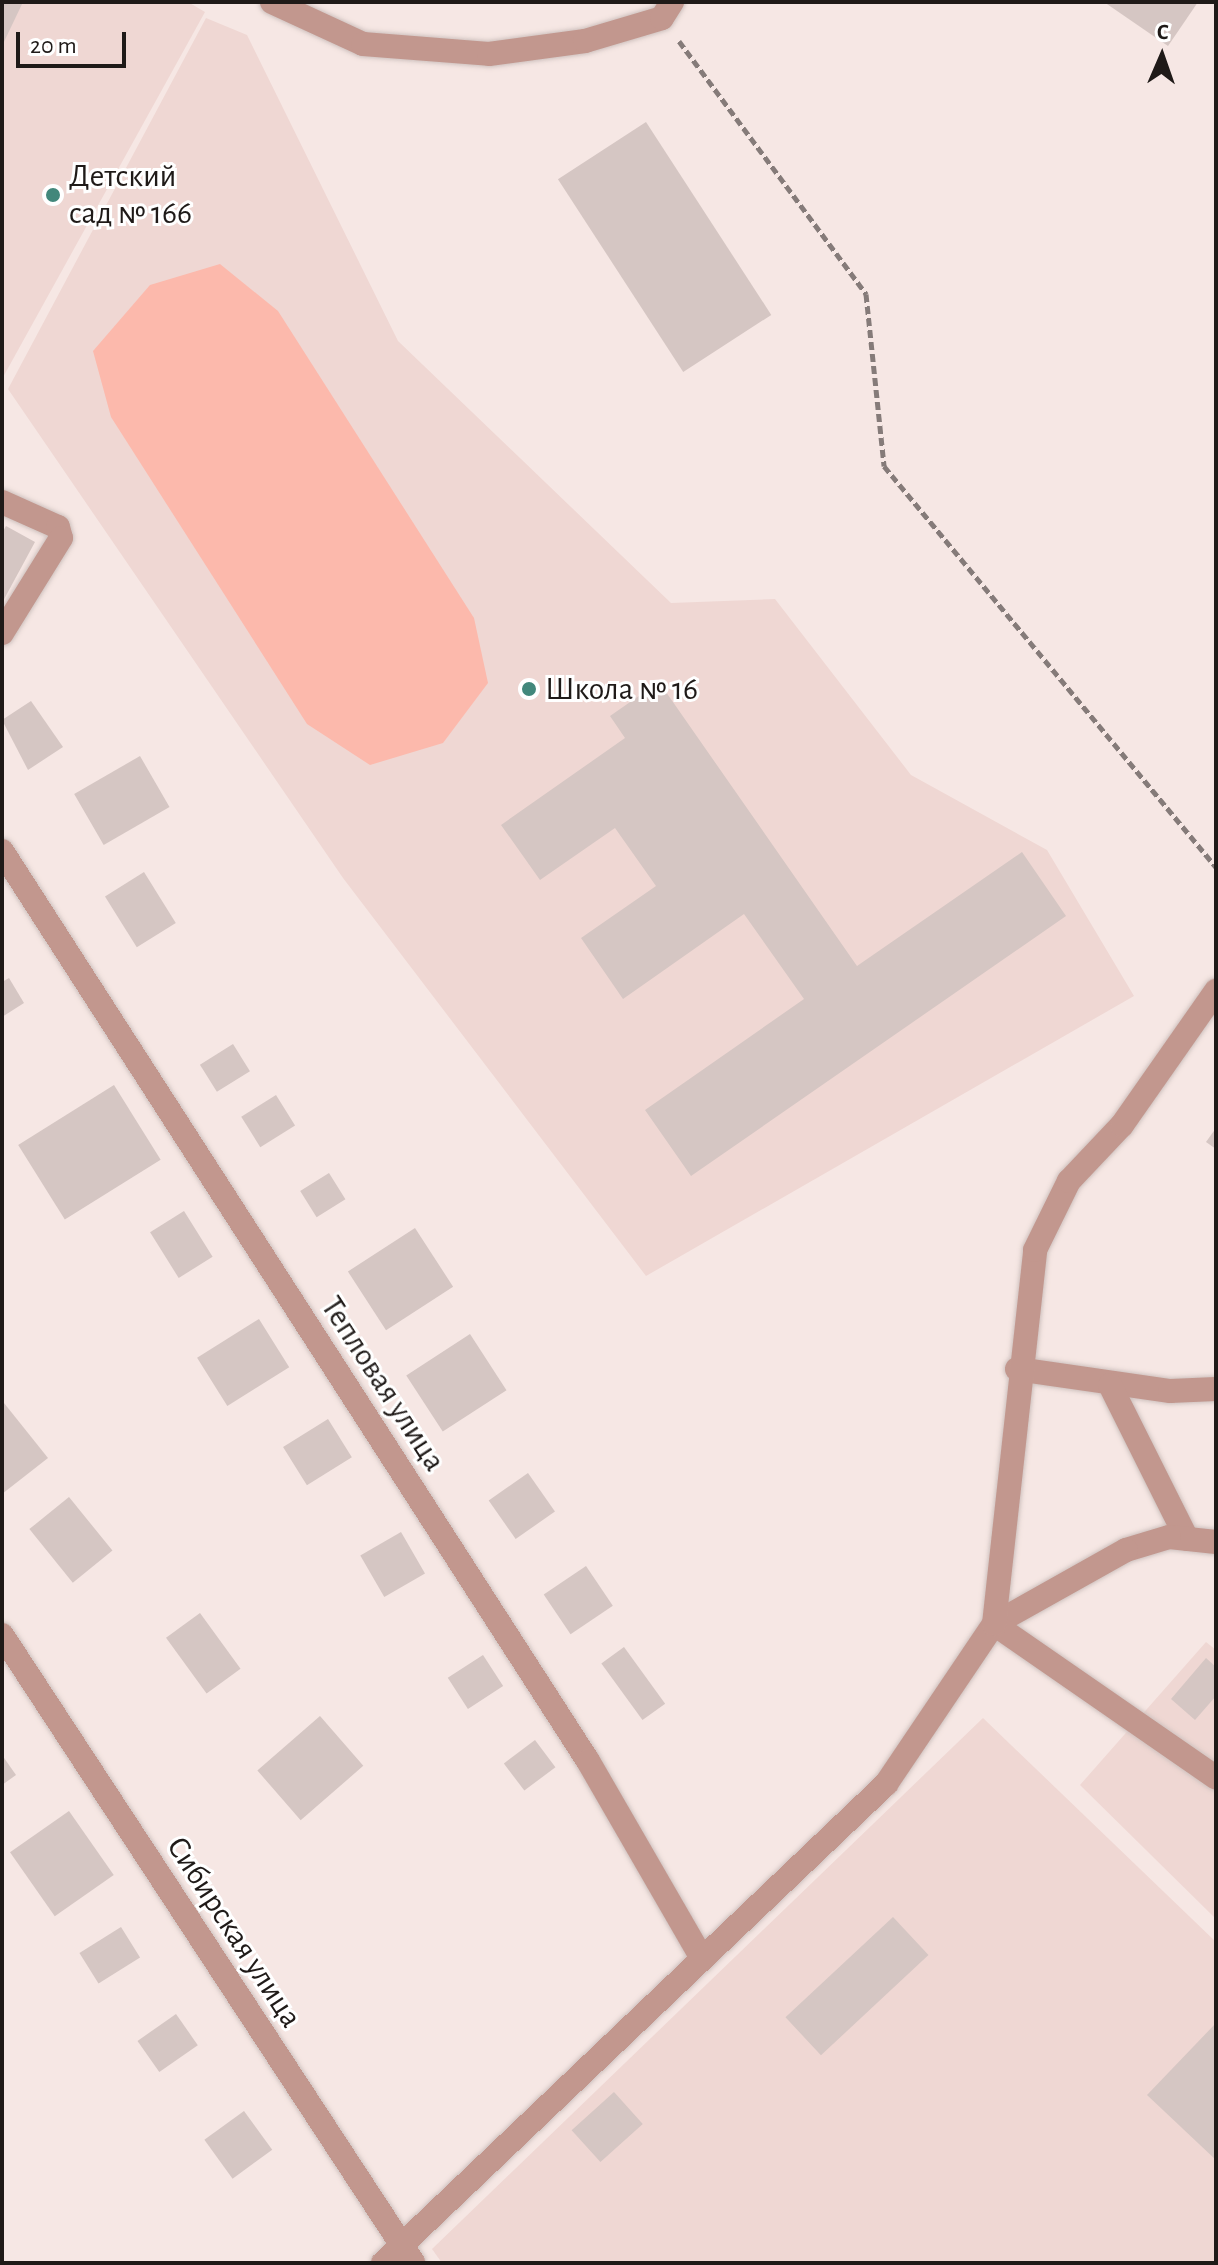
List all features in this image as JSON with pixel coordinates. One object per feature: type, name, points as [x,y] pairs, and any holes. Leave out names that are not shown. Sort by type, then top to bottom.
[{"type":"street","points":[[272,2],[363,44],[489,54],[585,41],[667,10]]},
{"type":"street","points":[[2,502],[58,527],[61,538],[2,633]]},
{"type":"street","name":"Тепловая улица","points":[[2,851],[588,1761],[701,1957]]},
{"type":"street","points":[[994,1624],[1017,1369],[1035,1250],[1069,1181],[1122,1125],[1216,991]]},
{"type":"street","points":[[1017,1369],[1110,1385],[1216,1389]]},
{"type":"street","points":[[1110,1385],[1187,1539]]},
{"type":"street","points":[[383,2263],[409,2256],[701,1957],[886,1784],[994,1624],[1126,1550],[1187,1539],[1216,1542]]},
{"type":"street","points":[[994,1624],[1216,1778]]},
{"type":"street","name":"Сибирская улица","points":[[2,1635],[409,2256]]},
{"type":"path","points":[[667,10],[866,294],[884,466],[1216,867]]},
{"type":"shaded area","name":"Детский сад № 166","points":[[2,2],[188,2],[205,12],[2,379]]},
{"type":"shaded area","name":"Школа № 16","points":[[206,18],[247,35],[398,341],[671,603],[775,599],[911,775],[1047,850],[1134,996],[646,1276],[343,878],[8,389]]},
{"type":"shaded area","points":[[220,264],[278,311],[474,618],[488,683],[443,743],[370,765],[307,724],[111,417],[93,351],[150,285]]},
{"type":"shaded area","points":[[1206,1642],[1216,1650],[1216,1919],[1080,1785]]},
{"type":"shaded area","points":[[983,1718],[1216,1942],[1216,2263],[442,2263],[432,2249]]},
{"type":"building","points":[[2,2],[23,2],[2,46]]},
{"type":"building","points":[[1104,2],[1198,2],[1168,46]]},
{"type":"building","points":[[646,122],[771,315],[683,372],[558,179]]},
{"type":"building","points":[[6,526],[35,542],[2,603],[2,533]]},
{"type":"building","points":[[659,682],[857,966],[1022,852],[1066,916],[691,1176],[645,1110],[804,999],[744,914],[623,999],[581,938],[656,886],[615,828],[540,880],[501,825],[625,738],[610,716]]},
{"type":"building","points":[[31,701],[63,747],[28,770],[2,720]]},
{"type":"building","points":[[140,756],[170,807],[104,845],[74,794]]},
{"type":"building","points":[[144,872],[176,923],[137,947],[105,896]]},
{"type":"building","points":[[9,978],[24,1003],[2,1017],[2,982]]},
{"type":"building","points":[[233,1044],[250,1071],[217,1092],[200,1065]]},
{"type":"building","points":[[114,1085],[161,1160],[65,1220],[18,1145]]},
{"type":"building","points":[[276,1095],[295,1126],[260,1147],[241,1117]]},
{"type":"building","points":[[1216,1128],[1216,1149],[1206,1142]]},
{"type":"building","points":[[329,1173],[345,1199],[317,1217],[300,1191]]},
{"type":"building","points":[[184,1211],[213,1257],[179,1278],[150,1232]]},
{"type":"building","points":[[415,1228],[453,1287],[386,1330],[348,1272]]},
{"type":"building","points":[[259,1319],[289,1367],[227,1406],[197,1358]]},
{"type":"building","points":[[470,1334],[506,1390],[443,1432],[406,1375]]},
{"type":"building","points":[[2,1404],[48,1458],[2,1494]]},
{"type":"building","points":[[328,1419],[352,1457],[307,1485],[283,1447]]},
{"type":"building","points":[[528,1473],[555,1512],[516,1539],[489,1501]]},
{"type":"building","points":[[69,1497],[112,1551],[73,1583],[29,1529]]},
{"type":"building","points":[[401,1532],[425,1574],[384,1597],[360,1556]]},
{"type":"building","points":[[586,1566],[613,1606],[571,1634],[544,1595]]},
{"type":"building","points":[[200,1613],[241,1669],[207,1694],[166,1638]]},
{"type":"building","points":[[624,1647],[665,1704],[642,1720],[601,1663]]},
{"type":"building","points":[[483,1655],[503,1686],[468,1709],[448,1678]]},
{"type":"building","points":[[1206,1658],[1216,1667],[1216,1696],[1195,1720],[1171,1699]]},
{"type":"building","points":[[320,1716],[363,1766],[301,1820],[257,1770]]},
{"type":"building","points":[[535,1740],[555,1767],[524,1791],[504,1763]]},
{"type":"building","points":[[2,1755],[16,1775],[2,1785]]},
{"type":"building","points":[[69,1811],[114,1875],[55,1916],[10,1852]]},
{"type":"building","points":[[893,1917],[928,1955],[821,2055],[785,2017]]},
{"type":"building","points":[[121,1927],[140,1958],[99,1983],[79,1953]]},
{"type":"building","points":[[176,2014],[198,2045],[159,2072],[137,2041]]},
{"type":"building","points":[[1216,2023],[1216,2160],[1147,2095]]},
{"type":"building","points":[[614,2092],[643,2124],[600,2162],[572,2130]]},
{"type":"building","points":[[244,2111],[272,2150],[233,2179],[204,2140]]},
{"type":"place","name":"Детский сад № 166","points":[[53,195]]},
{"type":"place","name":"Школа № 16","points":[[529,689]]}]
